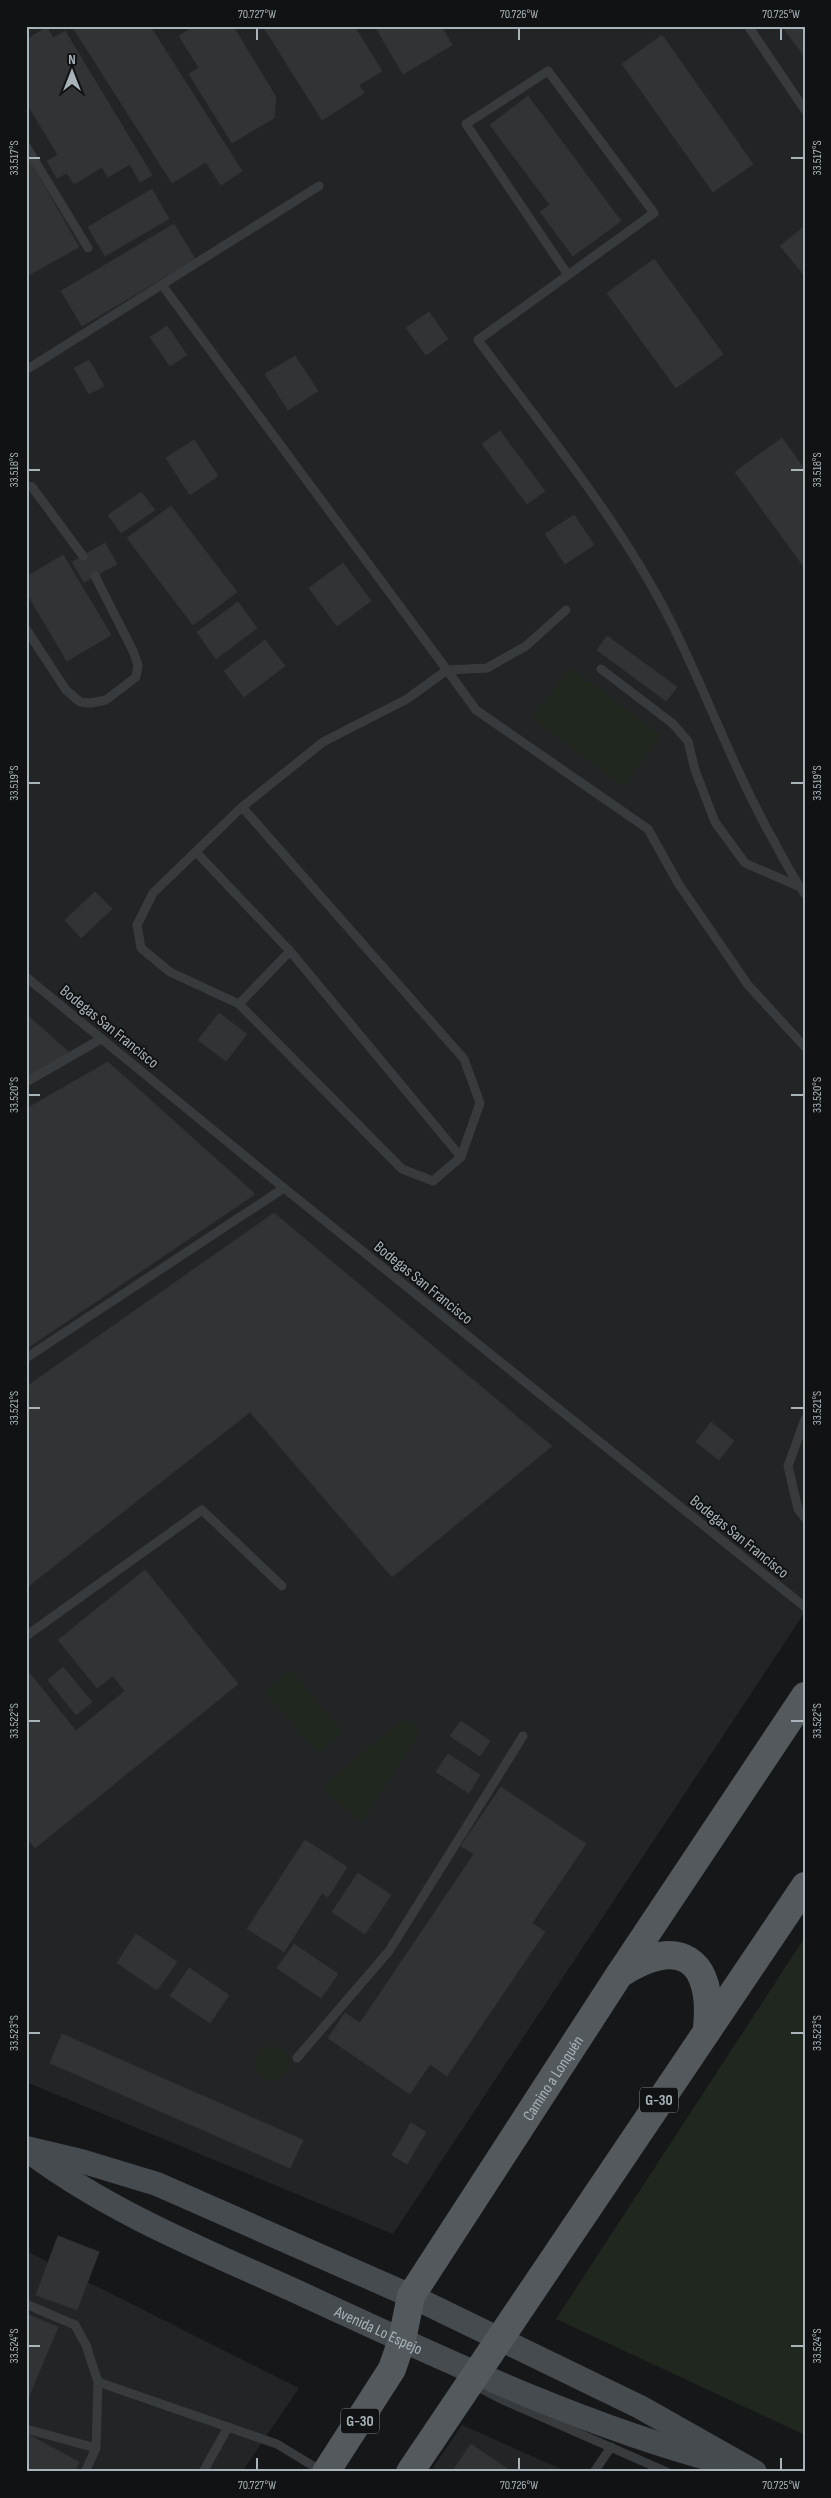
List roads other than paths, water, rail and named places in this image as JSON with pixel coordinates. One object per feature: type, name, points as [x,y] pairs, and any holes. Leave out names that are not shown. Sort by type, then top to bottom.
[{"type":"main road","name":"Camino a Lonquén","points":[[324,2472],[382,2388],[392,2369],[402,2340],[411,2296],[619,1975],[805,1696]]},
{"type":"main road","name":"G-30","points":[[410,2472],[472,2377],[805,1886]]},
{"type":"main road","points":[[619,1975],[655,1958],[672,1955],[688,1959],[700,1970],[706,1987],[708,2028]]},
{"type":"main road","name":"Avenida Lo Espejo","points":[[26,2149],[82,2161],[157,2184],[411,2296],[500,2337],[640,2407],[752,2471]]},
{"type":"main road","name":"Avenida Lo Espejo","points":[[26,2149],[82,2188],[132,2216],[402,2340],[472,2377],[626,2433],[752,2471]]},
{"type":"lane","points":[[748,26],[805,110]]},
{"type":"lane","points":[[568,275],[466,124],[548,71],[654,213],[478,340],[618,532],[651,584],[674,628],[739,774],[802,891]]},
{"type":"lane","points":[[26,146],[88,248]]},
{"type":"lane","points":[[26,370],[320,186]]},
{"type":"lane","points":[[162,285],[476,710],[648,829],[678,882],[748,985],[805,1047]]},
{"type":"lane","points":[[26,486],[32,488],[82,556]]},
{"type":"lane","points":[[26,629],[66,690],[80,702],[91,703],[106,700],[136,676],[138,665],[95,576]]},
{"type":"lane","points":[[242,807],[464,1058],[480,1103],[461,1157],[433,1181],[402,1168],[239,1004],[170,972],[141,948],[137,925],[153,894],[242,807],[323,742],[408,699],[447,670],[487,668],[526,646],[566,610]]},
{"type":"lane","points":[[601,669],[672,724],[688,741],[695,770],[714,822],[745,864],[802,891]]},
{"type":"lane","points":[[196,852],[290,951],[461,1157]]},
{"type":"lane","points":[[239,1004],[290,951]]},
{"type":"lane","name":"Bodegas San Francisco","points":[[26,977],[284,1188],[805,1607]]},
{"type":"lane","points":[[26,1082],[101,1038]]},
{"type":"lane","points":[[26,1358],[284,1188]]},
{"type":"lane","points":[[805,1419],[788,1466],[798,1509],[805,1518]]},
{"type":"lane","points":[[26,1636],[202,1510],[282,1586]]},
{"type":"lane","points":[[297,2058],[389,1951],[523,1736]]},
{"type":"lane","points":[[26,2304],[75,2325],[86,2345],[98,2382],[96,2448],[85,2472]]},
{"type":"lane","points":[[472,2377],[503,2400],[668,2472]]},
{"type":"lane","points":[[98,2382],[277,2444],[324,2472]]},
{"type":"lane","points":[[203,2472],[228,2427]]},
{"type":"lane","points":[[26,2429],[96,2448]]},
{"type":"lane","points":[[594,2472],[611,2447]]}]
